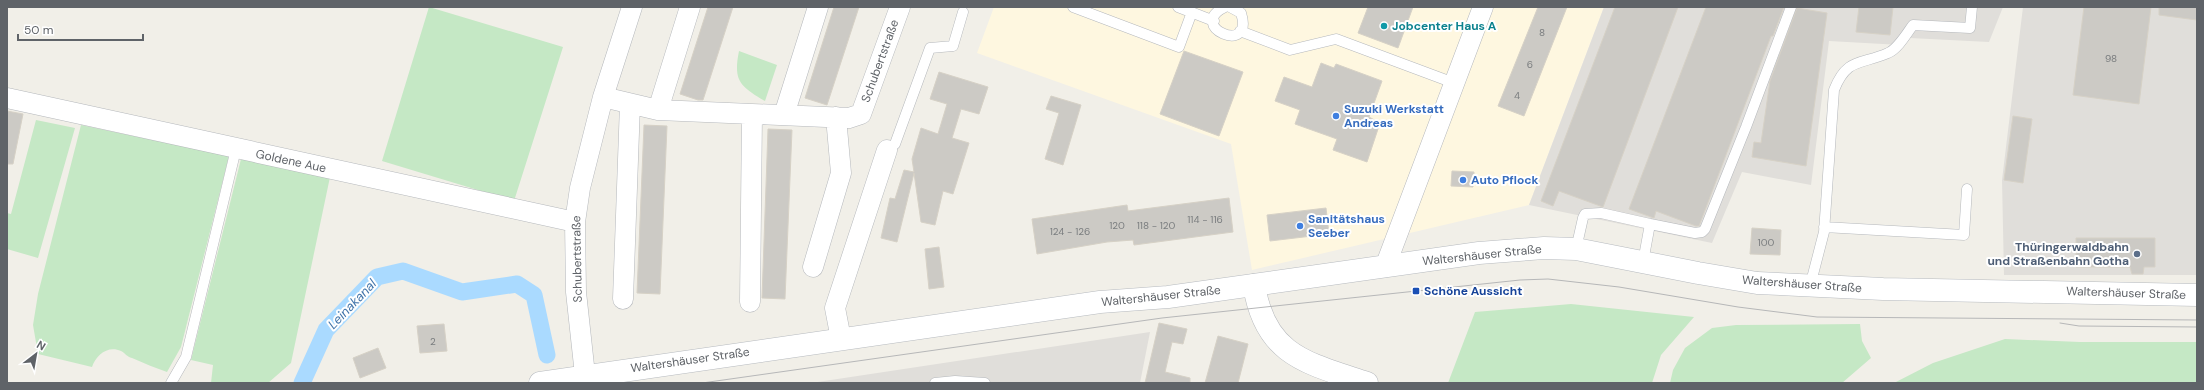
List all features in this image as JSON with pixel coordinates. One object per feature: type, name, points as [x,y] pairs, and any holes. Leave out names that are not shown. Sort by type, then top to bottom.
[{"type":"main road","name":"Waltershäuser Straße","points":[[540,383],[585,375],[1100,302],[1168,297],[1495,252],[1544,248],[1576,249],[1757,283],[1810,286],[2197,295]]},
{"type":"main road","points":[[1254,285],[1258,306],[1265,324],[1279,344],[1306,360],[1356,381]]},
{"type":"street","name":"Schubertstraße","points":[[585,375],[576,292],[575,222],[580,188],[603,97],[632,7]]},
{"type":"street","points":[[658,110],[690,7]]},
{"type":"street","points":[[784,115],[818,7]]},
{"type":"street","name":"Schubertstraße","points":[[603,97],[658,110],[849,118],[861,114],[900,7]]},
{"type":"street","points":[[1385,268],[1483,7]]},
{"type":"street","name":"Goldene Aue","points":[[7,98],[575,222]]},
{"type":"street","points":[[623,299],[630,104]]},
{"type":"street","points":[[750,302],[752,114]]},
{"type":"street","points":[[813,267],[841,173],[836,117]]},
{"type":"street","points":[[840,339],[835,308],[887,150]]},
{"type":"lane","points":[[1073,7],[1179,46],[1192,12]]},
{"type":"lane","points":[[1178,7],[1214,21]]},
{"type":"lane","points":[[1225,7],[1218,10],[1214,21],[1214,26],[1219,33],[1227,37],[1235,35],[1240,31],[1244,21],[1241,13],[1230,7]]},
{"type":"lane","points":[[1576,249],[1585,214],[1601,213],[1695,233],[1702,232],[1705,228],[1746,126],[1791,7]]},
{"type":"lane","points":[[1810,286],[1824,227],[1834,90],[1838,80],[1851,66],[1860,60],[1890,53],[1913,25],[1970,28],[1972,7]]},
{"type":"lane","points":[[887,150],[895,144],[930,48],[953,46],[963,12]]},
{"type":"lane","points":[[1240,31],[1290,50],[1336,39],[1454,83]]},
{"type":"lane","points":[[171,383],[186,357],[236,149]]},
{"type":"lane","points":[[1824,227],[1964,235],[1967,189]]},
{"type":"lane","points":[[1644,262],[1650,224]]},
{"type":"lane","points":[[935,383],[955,380],[985,383]]},
{"type":"shaded area","points":[[994,7],[1604,7],[1529,205],[1252,270],[1231,144],[977,53]]},
{"type":"shaded area","points":[[1604,7],[2003,7],[1989,42],[1910,38],[1901,45],[1829,41],[1811,185],[1742,172],[1712,243],[1529,205]]},
{"type":"shaded area","points":[[2023,7],[2197,7],[2197,275],[2004,275],[2002,180]]},
{"type":"shaded area","points":[[1150,332],[1140,383],[811,383]]},
{"type":"green space","points":[[429,7],[563,47],[514,201],[382,161]]},
{"type":"green space","points":[[739,51],[777,65],[765,101],[740,82],[737,69]]},
{"type":"green space","points":[[36,120],[75,128],[38,258],[7,249],[7,213],[11,214]]},
{"type":"green space","points":[[81,125],[229,156],[181,347],[167,372],[127,356],[116,349],[103,352],[96,359],[92,367],[38,354],[33,325],[38,294]]},
{"type":"green space","points":[[241,159],[330,177],[291,363],[268,383],[211,383],[213,365],[191,360]]},
{"type":"green space","points":[[1571,304],[1694,317],[1661,355],[1652,383],[1448,383],[1475,312]]},
{"type":"green space","points":[[1860,324],[1862,341],[1871,358],[1842,383],[1670,383],[1673,370],[1685,348],[1712,328],[1736,325]]},
{"type":"green space","points":[[2005,339],[2080,342],[2197,342],[2197,383],[1894,383],[1933,363]]},
{"type":"building","points":[[708,7],[733,7],[703,100],[698,100],[680,94]]},
{"type":"building","points":[[834,7],[859,7],[827,105],[805,98]]},
{"type":"building","name":"Jobcenter Haus A","points":[[1368,7],[1413,7],[1398,48],[1358,33]]},
{"type":"building","points":[[1538,7],[1567,7],[1524,116],[1498,106]]},
{"type":"building","points":[[1615,7],[1678,7],[1603,207],[1559,191],[1553,206],[1541,201]]},
{"type":"building","points":[[1706,7],[1784,7],[1773,36],[1771,36],[1699,226],[1696,226],[1656,211],[1654,218],[1629,209]]},
{"type":"building","points":[[1859,7],[1893,7],[1890,35],[1856,32]]},
{"type":"building","points":[[2084,7],[2151,7],[2139,104],[2073,95]]},
{"type":"building","points":[[2159,7],[2197,7],[2197,20],[2159,15]]},
{"type":"building","points":[[1797,8],[1827,13],[1806,166],[1752,157],[1754,142],[1761,143],[1770,81]]},
{"type":"building","points":[[1184,51],[1243,72],[1219,136],[1160,114]]},
{"type":"building","points":[[1321,63],[1334,68],[1336,64],[1382,81],[1369,117],[1380,123],[1367,162],[1333,150],[1337,139],[1295,124],[1300,110],[1275,101],[1284,77],[1312,87]]},
{"type":"building","points":[[939,72],[988,87],[979,114],[961,109],[952,138],[969,143],[953,194],[943,191],[935,225],[921,222],[914,173],[897,242],[881,238],[890,198],[895,199],[904,170],[914,172],[912,159],[921,128],[938,134],[947,104],[930,99]]},
{"type":"building","points":[[1051,96],[1081,105],[1063,165],[1045,159],[1059,113],[1046,109]]},
{"type":"building","points":[[7,111],[23,114],[13,164],[7,164]]},
{"type":"building","points":[[2013,116],[2032,119],[2023,183],[2004,180]]},
{"type":"building","points":[[644,125],[667,126],[660,294],[637,293]]},
{"type":"building","points":[[768,129],[792,130],[785,299],[762,298]]},
{"type":"building","points":[[1452,171],[1474,172],[1473,187],[1451,186]]},
{"type":"building","points":[[1229,198],[1233,232],[1134,245],[1133,240],[1107,242],[1037,254],[1032,219],[1127,205],[1128,211]]},
{"type":"building","points":[[1326,208],[1329,234],[1270,241],[1267,215]]},
{"type":"building","points":[[1752,228],[1781,230],[1780,255],[1750,254]]},
{"type":"building","points":[[2076,238],[2155,238],[2155,267],[2144,267],[2143,274],[2132,274],[2130,267],[2076,267]]},
{"type":"building","points":[[939,247],[944,287],[929,289],[925,249]]},
{"type":"building","points":[[1159,323],[1187,329],[1183,344],[1172,342],[1165,372],[1190,378],[1190,383],[1145,383]]},
{"type":"building","points":[[444,324],[447,351],[420,353],[417,326]]},
{"type":"building","points":[[1218,336],[1248,344],[1238,383],[1205,383]]},
{"type":"building","points":[[378,348],[386,368],[360,378],[353,358]]},
{"type":"waterway","name":"Leinakanal","points":[[302,383],[326,330],[377,277],[403,271],[462,292],[517,284],[534,295],[547,355]]},
{"type":"tram line","points":[[702,383],[1162,318],[1520,280],[1548,279],[1619,287],[1738,307],[1817,317],[2197,320]]},
{"type":"tram line","points":[[2060,323],[2079,326],[2197,327]]},
{"type":"place","name":"Jobcenter Haus A","points":[[1384,26]]},
{"type":"place","name":"Suzuki Werkstatt Andreas","points":[[1336,116]]},
{"type":"place","name":"Auto Pflock","points":[[1463,180]]},
{"type":"place","name":"Sanitätshaus Seeber","points":[[1300,226]]},
{"type":"place","name":"Thüringerwaldbahn und Straßenbahn Gotha","points":[[2137,254]]},
{"type":"place","name":"Schöne Aussicht","points":[[1416,291]]}]
